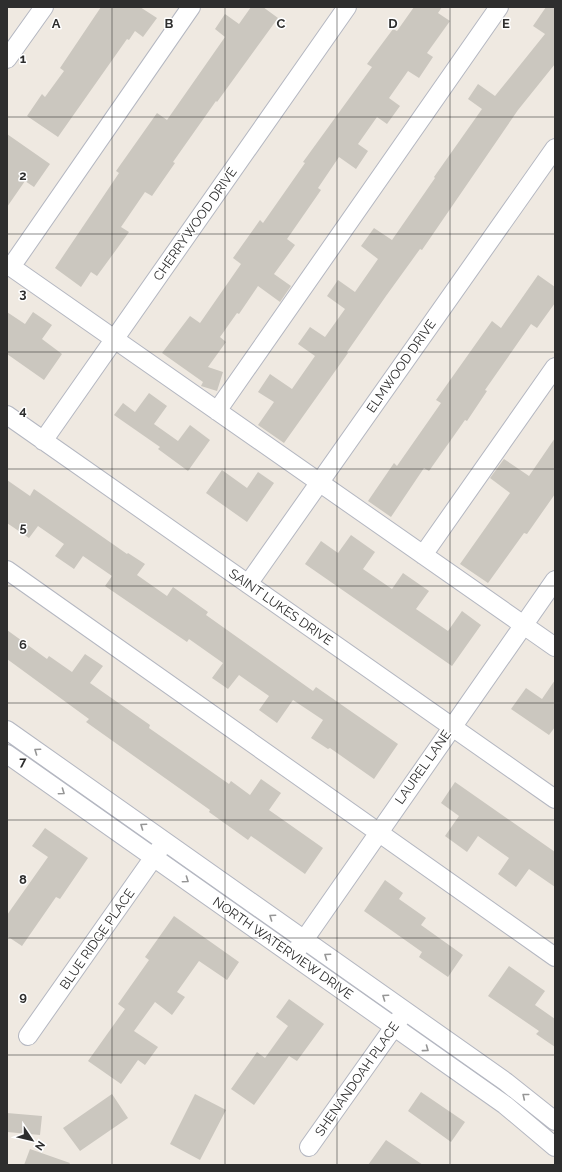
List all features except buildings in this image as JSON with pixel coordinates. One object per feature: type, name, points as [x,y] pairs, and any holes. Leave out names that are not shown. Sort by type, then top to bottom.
[{"type":"street","points":[[7,59],[44,7]]},
{"type":"street","points":[[191,7],[9,265],[114,340],[555,647]]},
{"type":"street","name":"CHERRYWOOD DRIVE","points":[[43,441],[348,7]]},
{"type":"street","points":[[217,411],[499,7]]},
{"type":"street","name":"ELMWOOD DRIVE","points":[[248,584],[555,148]]},
{"type":"street","points":[[422,555],[555,367]]},
{"type":"street","name":"SAINT LUKES DRIVE","points":[[7,415],[555,799]]},
{"type":"street","points":[[7,570],[555,957]]},
{"type":"street","name":"LAUREL LANE","points":[[293,955],[555,580]]},
{"type":"street","name":"NORTH WATERVIEW DRIVE","points":[[7,730],[506,1082],[555,1121]]},
{"type":"street","name":"NORTH WATERVIEW DRIVE","points":[[7,754],[505,1105],[555,1147]]},
{"type":"street","name":"BLUE RIDGE PLACE","points":[[28,1036],[166,842]]},
{"type":"street","name":"SHENANDOAH PLACE","points":[[309,1147],[405,1011]]}]
